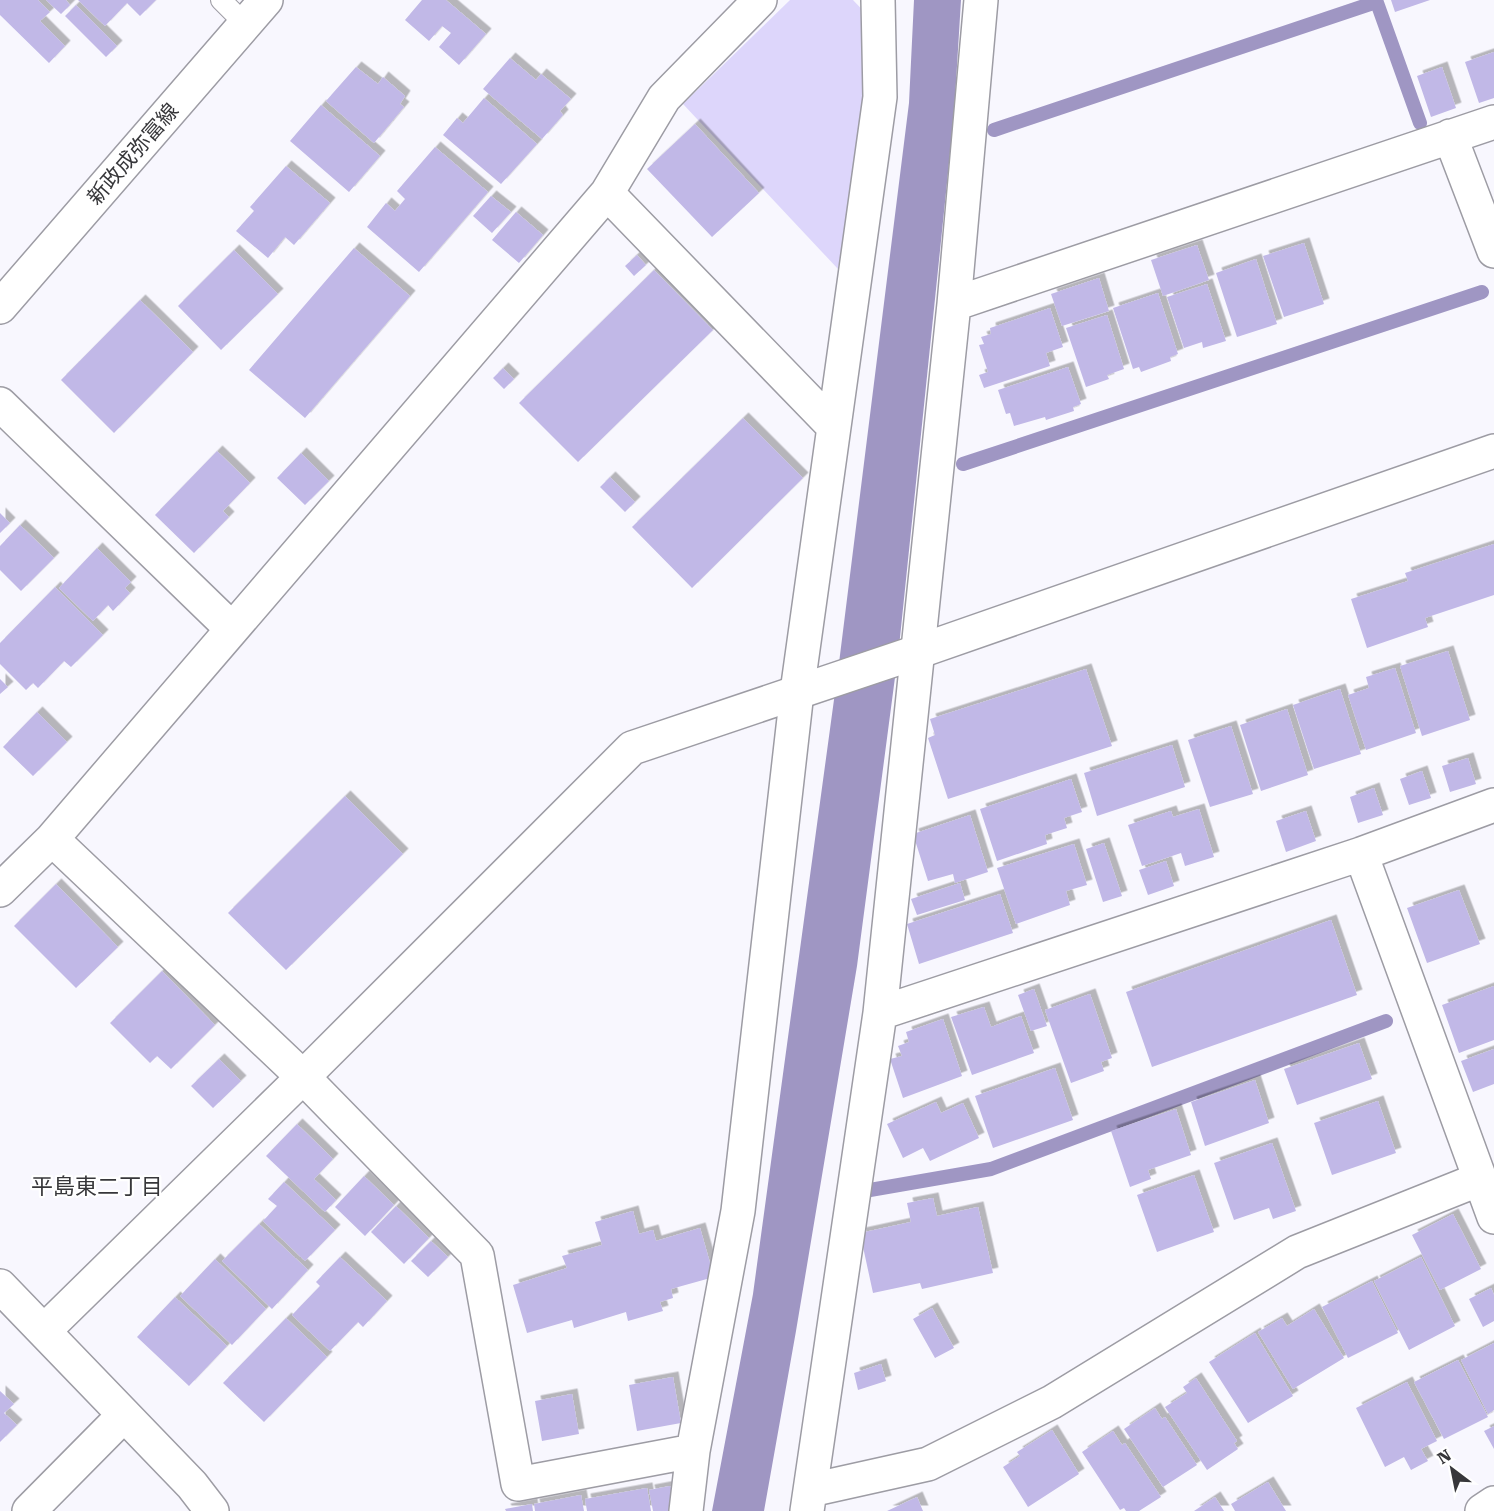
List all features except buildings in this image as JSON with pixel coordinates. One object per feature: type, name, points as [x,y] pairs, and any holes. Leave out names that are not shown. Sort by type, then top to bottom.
[{"type":"street","name":"新政成弥富線","points":[[0,307],[266,0]]},
{"type":"street","points":[[0,890],[52,839],[607,193],[664,98],[760,0]]},
{"type":"street","points":[[686,1511],[693,1451],[738,1211],[797,692],[880,97],[878,0]]},
{"type":"street","points":[[981,0],[954,304],[880,1013],[809,1500],[928,1464],[1052,1402],[1298,1251],[1480,1179]]},
{"type":"street","points":[[954,304],[1494,122]]},
{"type":"street","points":[[1450,136],[1494,251]]},
{"type":"street","points":[[607,193],[833,426]]},
{"type":"street","points":[[0,404],[232,628]]},
{"type":"street","points":[[44,1331],[303,1077],[632,748],[1494,451]]},
{"type":"street","points":[[880,1013],[1361,854],[1494,805]]},
{"type":"street","points":[[52,839],[303,1077],[477,1255],[518,1484],[693,1451]]},
{"type":"street","points":[[1361,854],[1494,1217]]},
{"type":"street","points":[[0,1286],[192,1485],[212,1511]]},
{"type":"street","points":[[29,1511],[124,1415]]},
{"type":"street","points":[[1482,1511],[1494,1503]]},
{"type":"lane","points":[[221,0],[245,24]]},
{"type":"shaded area","points":[[790,0],[853,0],[870,18],[862,139],[838,269],[683,104]]},
{"type":"shaded area","points":[[914,0],[961,0],[954,115],[899,647],[857,966],[764,1511],[712,1511],[753,1294],[839,663],[909,103]]},
{"type":"waterway","points":[[1376,0],[1420,123]]},
{"type":"waterway","points":[[994,130],[1376,2]]},
{"type":"waterway","points":[[963,464],[1482,292]]},
{"type":"waterway","points":[[870,1190],[991,1169],[1386,1021]]},
{"type":"district","name":"平島東二丁目","points":[[97,1186]]}]
